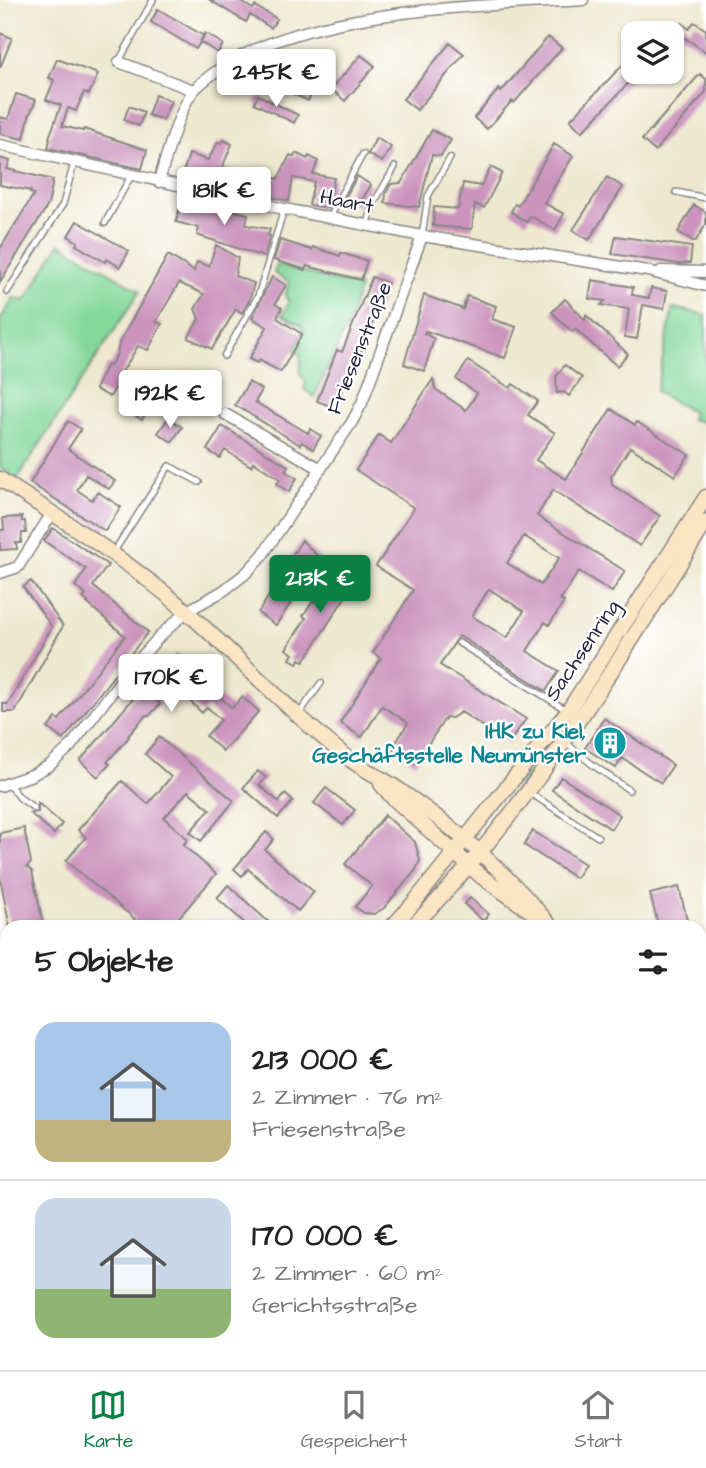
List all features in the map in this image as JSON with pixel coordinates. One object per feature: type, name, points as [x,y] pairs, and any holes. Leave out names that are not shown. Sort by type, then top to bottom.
[{"type":"main road","points":[[0,479],[113,554],[187,611],[297,717],[376,777],[393,798],[459,845],[479,852],[547,920]]},
{"type":"main road","name":"Sachsenring","points":[[398,920],[568,711],[706,497]]},
{"type":"main road","name":"Sachsenring","points":[[418,920],[469,865],[528,791],[564,741],[706,522]]},
{"type":"main road","points":[[459,845],[469,865],[526,910],[543,920]]},
{"type":"street","points":[[159,181],[173,135],[193,90],[234,60],[282,39],[338,23],[384,15],[583,0]]},
{"type":"street","points":[[119,62],[193,90]]},
{"type":"street","name":"Haart","points":[[0,145],[284,209],[422,236],[648,271],[706,286]]},
{"type":"street","name":"Friesenstraße","points":[[4,785],[50,765],[70,747],[144,653],[187,611],[223,591],[262,556],[362,403],[422,236]]},
{"type":"street","name":"Haart","points":[[648,271],[706,272]]},
{"type":"street","points":[[225,414],[321,469]]},
{"type":"street","points":[[0,573],[18,567],[52,513]]},
{"type":"lane","points":[[119,62],[153,0]]},
{"type":"lane","points":[[331,218],[363,154]]},
{"type":"lane","points":[[422,236],[428,196],[450,158]]},
{"type":"lane","points":[[6,292],[62,204],[74,162]]},
{"type":"lane","points":[[368,225],[372,206],[395,167]]},
{"type":"lane","points":[[105,223],[131,176]]},
{"type":"lane","points":[[676,192],[706,198]]},
{"type":"lane","points":[[224,356],[258,296],[284,209]]},
{"type":"lane","points":[[113,554],[169,466],[199,482]]},
{"type":"lane","points":[[459,643],[568,711]]},
{"type":"lane","points":[[297,717],[321,683]]},
{"type":"lane","points":[[564,741],[629,790]]},
{"type":"lane","points":[[4,785],[34,808]]},
{"type":"lane","points":[[528,791],[598,837]]},
{"type":"green space","points":[[60,243],[140,291],[17,479],[0,468],[0,320],[14,298],[25,301]]},
{"type":"green space","points":[[277,265],[360,287],[347,326],[314,397],[304,389],[306,382],[300,374],[301,355],[294,350],[304,332],[301,325],[282,315],[289,302],[285,296],[289,282],[274,273]]},
{"type":"green space","points":[[673,308],[706,315],[706,423],[691,419],[691,411],[656,392]]},
{"type":"green space","points":[[706,505],[706,512],[602,674],[497,821],[494,818],[568,720]]},
{"type":"building","points":[[210,0],[238,0],[277,19],[271,28],[250,15],[246,22]]},
{"type":"building","points":[[158,9],[204,36],[196,49],[151,22]]},
{"type":"building","points":[[694,22],[706,30],[706,52],[684,37],[684,25],[689,29]]},
{"type":"building","points":[[0,33],[12,38],[0,68]]},
{"type":"building","points":[[205,33],[223,44],[218,53],[200,42]]},
{"type":"building","points":[[548,37],[562,48],[514,103],[512,101],[487,129],[474,118],[499,89],[501,92]]},
{"type":"building","points":[[450,43],[464,54],[417,110],[403,99]]},
{"type":"building","points":[[361,55],[375,66],[345,101],[331,89]]},
{"type":"building","points":[[57,59],[98,74],[89,94],[84,92],[76,111],[68,108],[62,126],[83,131],[84,129],[147,150],[142,169],[48,148],[61,105],[46,100],[54,80],[49,78]]},
{"type":"building","points":[[621,67],[621,84],[628,84],[582,132],[570,120]]},
{"type":"building","points":[[700,74],[706,79],[706,92],[655,151],[642,140]]},
{"type":"building","points":[[286,81],[312,93],[308,101],[283,89]]},
{"type":"building","points":[[16,94],[36,100],[24,139],[0,134],[0,117],[8,119]]},
{"type":"building","points":[[155,95],[171,101],[163,120],[148,115]]},
{"type":"building","points":[[258,95],[298,115],[294,123],[254,103]]},
{"type":"building","points":[[129,106],[144,112],[139,126],[124,120]]},
{"type":"building","points":[[432,130],[451,140],[441,156],[432,155],[419,207],[385,203],[391,184],[401,183]]},
{"type":"building","points":[[376,138],[391,147],[382,162],[368,154]]},
{"type":"building","points":[[224,140],[232,144],[222,168],[254,176],[255,173],[278,179],[290,155],[294,157],[296,153],[318,161],[313,174],[334,178],[328,208],[309,205],[314,182],[293,178],[289,201],[182,176],[189,154],[208,160],[218,142]]},
{"type":"building","points":[[554,144],[573,156],[544,203],[564,214],[555,230],[530,216],[527,222],[511,212],[515,204],[518,206]]},
{"type":"building","points":[[0,158],[10,161],[7,169],[53,180],[48,205],[0,282],[0,249],[34,194],[30,193],[31,191],[0,185]]},
{"type":"building","points":[[491,167],[502,173],[484,208],[475,204],[472,229],[433,226],[434,207],[458,209],[463,183],[481,186]]},
{"type":"building","points":[[357,176],[371,185],[358,206],[345,198]]},
{"type":"building","points":[[607,177],[623,187],[589,240],[573,230]]},
{"type":"building","points":[[182,199],[248,214],[246,225],[270,229],[264,257],[197,235],[199,228],[176,222]]},
{"type":"building","points":[[694,205],[706,212],[706,224],[695,242],[678,232]]},
{"type":"building","points":[[77,221],[129,251],[120,267],[107,259],[105,262],[76,245],[78,242],[68,236]]},
{"type":"building","points":[[616,236],[692,247],[690,263],[679,264],[612,254]]},
{"type":"building","points":[[280,240],[312,250],[313,247],[367,261],[361,280],[307,266],[305,270],[274,260]]},
{"type":"building","points":[[216,245],[238,258],[235,276],[254,283],[242,313],[236,309],[212,349],[188,338],[199,319],[195,309],[204,294],[179,283],[156,322],[162,324],[148,350],[138,346],[122,372],[119,379],[127,383],[123,391],[115,388],[110,397],[95,389],[107,365],[110,366],[117,354],[119,343],[168,255],[194,271],[197,262],[209,266]]},
{"type":"building","points":[[272,277],[286,285],[275,304],[282,308],[277,318],[302,334],[281,372],[259,360],[257,363],[249,359],[267,327],[252,318]]},
{"type":"building","points":[[372,277],[388,283],[335,408],[317,401],[337,350],[342,352]]},
{"type":"building","points":[[592,280],[633,287],[632,295],[649,298],[651,288],[667,291],[664,309],[643,305],[637,339],[625,337],[629,309],[601,305],[605,301],[589,299]]},
{"type":"building","points":[[424,295],[463,309],[467,296],[496,306],[492,319],[516,327],[505,358],[426,331],[424,333],[434,339],[424,371],[404,364]]},
{"type":"building","points":[[565,299],[585,320],[586,315],[628,354],[617,366],[575,329],[572,332],[552,312]]},
{"type":"building","points":[[468,361],[510,388],[513,384],[538,401],[528,415],[555,433],[536,460],[566,479],[611,409],[689,455],[675,476],[630,447],[611,477],[612,485],[660,516],[640,546],[553,490],[537,516],[625,571],[612,592],[579,571],[560,600],[564,602],[549,625],[545,622],[527,651],[559,671],[546,691],[459,636],[440,665],[526,719],[509,743],[461,712],[452,718],[446,717],[415,764],[392,749],[408,723],[382,706],[362,737],[340,723],[381,658],[373,653],[413,590],[376,566],[414,508],[356,470],[379,435],[391,443],[433,379],[435,389],[466,410],[477,393],[456,379]],"holes":[[[524,536],[559,558],[541,585],[507,563]],[[489,589],[524,611],[507,638],[472,616]]]},
{"type":"building","points":[[565,365],[582,378],[569,396],[564,392],[557,393],[556,377]]},
{"type":"building","points":[[249,382],[262,390],[255,402],[308,433],[310,429],[321,436],[313,449],[302,442],[300,445],[235,405]]},
{"type":"building","points":[[141,397],[151,403],[142,420],[132,414]]},
{"type":"building","points":[[168,418],[182,427],[172,442],[158,433]]},
{"type":"building","points":[[68,421],[81,429],[68,449],[115,481],[109,489],[86,475],[77,490],[92,500],[98,492],[121,507],[105,531],[30,483]]},
{"type":"building","points":[[222,426],[288,466],[285,471],[297,478],[289,492],[277,484],[280,479],[253,462],[251,466],[225,450],[220,458],[207,450]]},
{"type":"building","points":[[22,517],[26,533],[22,533],[21,543],[16,543],[17,549],[0,550],[0,530],[4,530],[3,518]]},
{"type":"building","points":[[53,528],[108,565],[93,586],[148,632],[63,740],[48,728],[56,718],[59,720],[125,636],[87,603],[83,598],[86,595],[75,586],[86,569],[44,541]]},
{"type":"building","points":[[302,540],[320,559],[276,625],[258,613]]},
{"type":"building","points":[[337,568],[356,580],[304,661],[300,659],[297,663],[290,659],[293,654],[286,649],[306,618],[303,616]]},
{"type":"building","points":[[31,581],[63,626],[15,712],[3,712],[3,704],[8,704],[52,627],[23,587]]},
{"type":"building","points":[[177,654],[189,665],[187,667],[232,708],[242,697],[259,711],[223,751],[206,736],[221,720],[207,707],[202,713],[172,683],[157,701],[160,704],[149,716],[146,715],[128,736],[98,777],[80,761],[142,688],[145,691]]},
{"type":"building","points":[[604,718],[673,765],[661,783],[622,758],[616,768],[585,748]]},
{"type":"building","points":[[159,737],[234,801],[201,841],[190,832],[210,809],[188,791],[164,818],[188,839],[183,845],[216,874],[177,920],[134,920],[66,861],[86,837],[78,830],[122,781],[148,804],[171,777],[145,754]]},
{"type":"building","points":[[258,771],[266,778],[259,785],[279,802],[285,794],[293,801],[278,818],[243,788]]},
{"type":"building","points":[[561,777],[620,815],[611,829],[552,790]]},
{"type":"building","points":[[326,788],[355,810],[343,825],[314,803]]},
{"type":"building","points":[[38,803],[62,824],[54,834],[30,813],[38,812]]},
{"type":"building","points":[[385,815],[415,842],[420,860],[416,870],[384,908],[374,914],[364,913],[355,907],[372,886],[345,864]]},
{"type":"building","points":[[24,828],[31,863],[27,867],[32,871],[42,920],[8,920],[0,877],[0,833]]},
{"type":"building","points":[[533,831],[585,864],[576,878],[524,845]]},
{"type":"building","points":[[266,832],[274,839],[265,850],[314,892],[298,911],[248,869],[242,876],[234,869]]},
{"type":"building","points":[[228,885],[266,920],[241,920],[217,898]]},
{"type":"building","points":[[679,887],[687,920],[657,920],[650,894]]},
{"type":"building","points":[[470,898],[489,914],[482,920],[464,904]]},
{"type":"place","name":"IHK zu Kiel, Geschäftsstelle Neumünster","points":[[610,743]]}]
